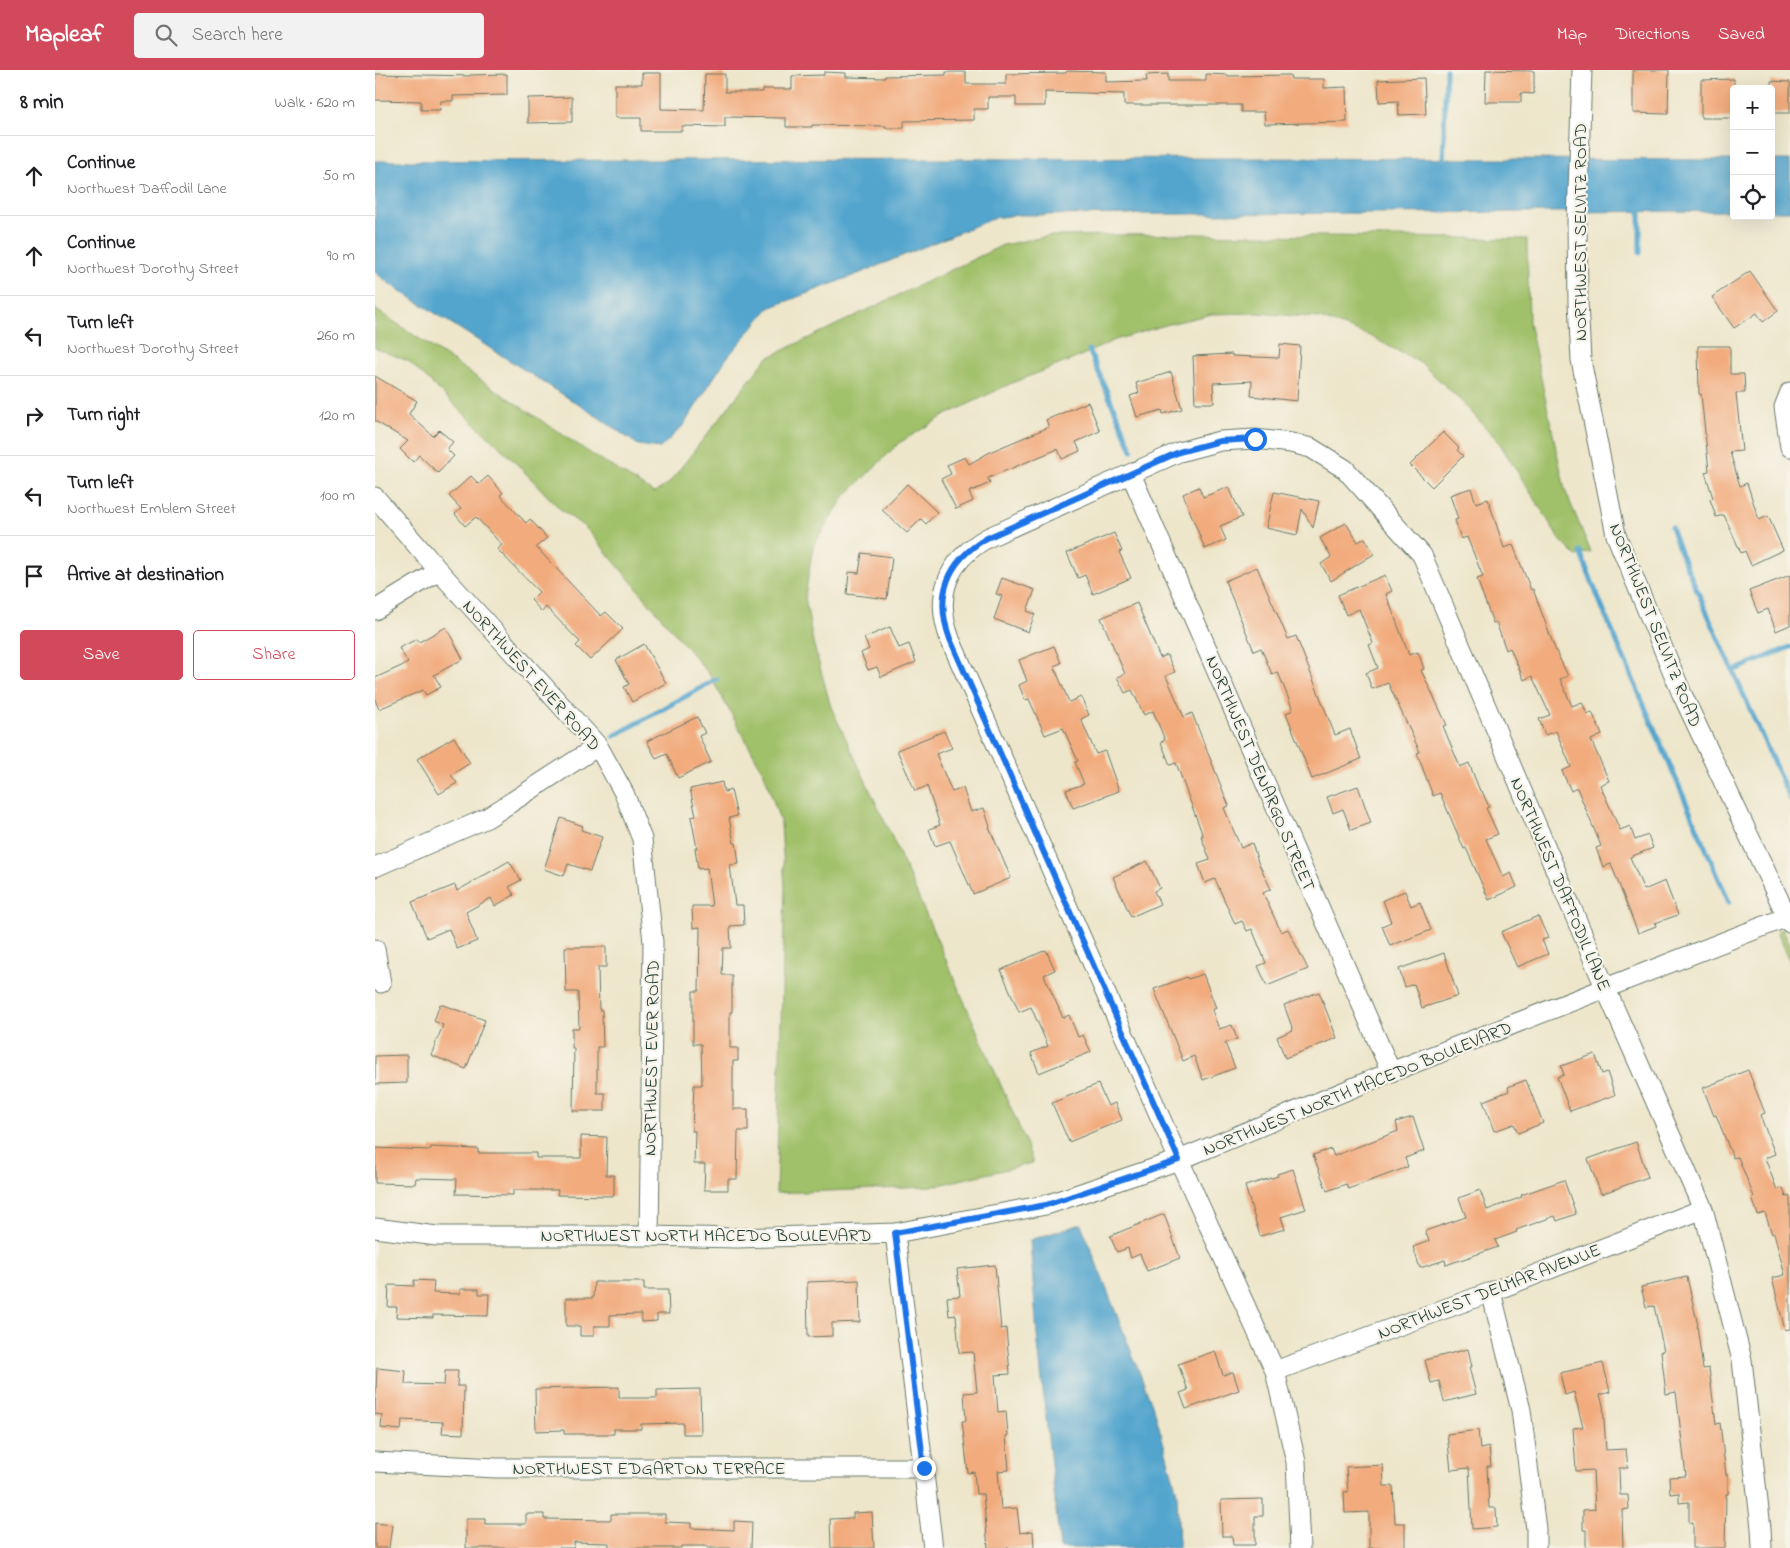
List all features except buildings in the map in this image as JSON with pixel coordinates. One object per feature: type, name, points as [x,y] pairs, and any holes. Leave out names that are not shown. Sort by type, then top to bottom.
[{"type":"street","name":"NORTHWEST SELVITZ ROAD","points":[[1581,70],[1577,223],[1581,360],[1616,535],[1682,694],[1789,919]]},
{"type":"street","points":[[1790,392],[1785,407],[1790,447]]},
{"type":"street","name":"NORTHWEST DAFFODIL LANE","points":[[1300,1548],[1296,1462],[1275,1371],[1179,1160],[950,639],[943,612],[945,590],[952,570],[963,556],[987,538],[1179,452],[1220,441],[1255,439],[1291,443],[1311,448],[1345,469],[1422,555],[1605,987],[1703,1210],[1742,1360],[1761,1528],[1761,1548]]},
{"type":"street","name":"NORTHWEST DENARGO STREET","points":[[1131,474],[1391,1072]]},
{"type":"street","name":"NORTHWEST EVER ROAD","points":[[375,497],[439,571],[598,746],[624,793],[642,839],[653,942],[649,1236]]},
{"type":"street","points":[[375,610],[439,571]]},
{"type":"street","points":[[375,867],[487,818],[598,746]]},
{"type":"street","name":"NORTHWEST NORTH MACEDO BOULEVARD","points":[[375,1228],[437,1236],[737,1238],[895,1233],[1046,1205],[1179,1160],[1391,1072],[1605,987],[1789,919]]},
{"type":"street","points":[[375,949],[381,984]]},
{"type":"street","name":"NORTHWEST DELMAR AVENUE","points":[[1275,1371],[1491,1292],[1703,1210]]},
{"type":"street","points":[[895,1233],[933,1548]]},
{"type":"street","points":[[1491,1292],[1521,1410],[1536,1529],[1536,1548]]},
{"type":"street","name":"NORTHWEST EDGARTON TERRACE","points":[[375,1462],[497,1468],[924,1468]]},
{"type":"green space","points":[[1193,234],[1527,239],[1529,322],[1565,490],[1591,552],[1576,556],[1561,541],[1498,441],[1461,401],[1422,364],[1370,336],[1320,318],[1258,313],[1212,314],[1115,340],[1074,359],[1012,383],[942,417],[899,443],[844,497],[813,546],[805,597],[813,642],[831,707],[892,837],[1025,1140],[1033,1163],[930,1187],[776,1193],[785,888],[781,824],[764,773],[709,674],[586,528],[561,510],[511,458],[408,361],[375,348],[375,309],[593,455],[654,493],[668,484],[767,358],[1003,245],[1049,236]]},
{"type":"green space","points":[[1783,929],[1790,944],[1790,962],[1777,931]]},
{"type":"water","points":[[1241,158],[1730,160],[1730,211],[1015,215],[994,218],[769,308],[726,359],[683,426],[660,448],[638,445],[598,417],[391,285],[375,272],[375,161]]},
{"type":"water","points":[[1775,160],[1790,160],[1790,211],[1775,211]]},
{"type":"water","points":[[1081,1224],[1155,1412],[1177,1492],[1179,1548],[1060,1548],[1037,1335],[1030,1240]]},
{"type":"waterway","points":[[1443,164],[1446,70]]},
{"type":"waterway","points":[[1640,212],[1640,253]]},
{"type":"waterway","points":[[1089,350],[1132,450]]},
{"type":"waterway","points":[[1671,527],[1680,552],[1790,799]]},
{"type":"waterway","points":[[1580,552],[1729,902]]},
{"type":"waterway","points":[[1733,671],[1790,647]]},
{"type":"waterway","points":[[614,736],[717,679]]},
{"type":"route","points":[[924,1468],[895,1233],[1046,1205],[1179,1160],[950,639],[943,612],[945,590],[952,570],[963,556],[987,538],[1179,452],[1220,441],[1255,439]]}]
